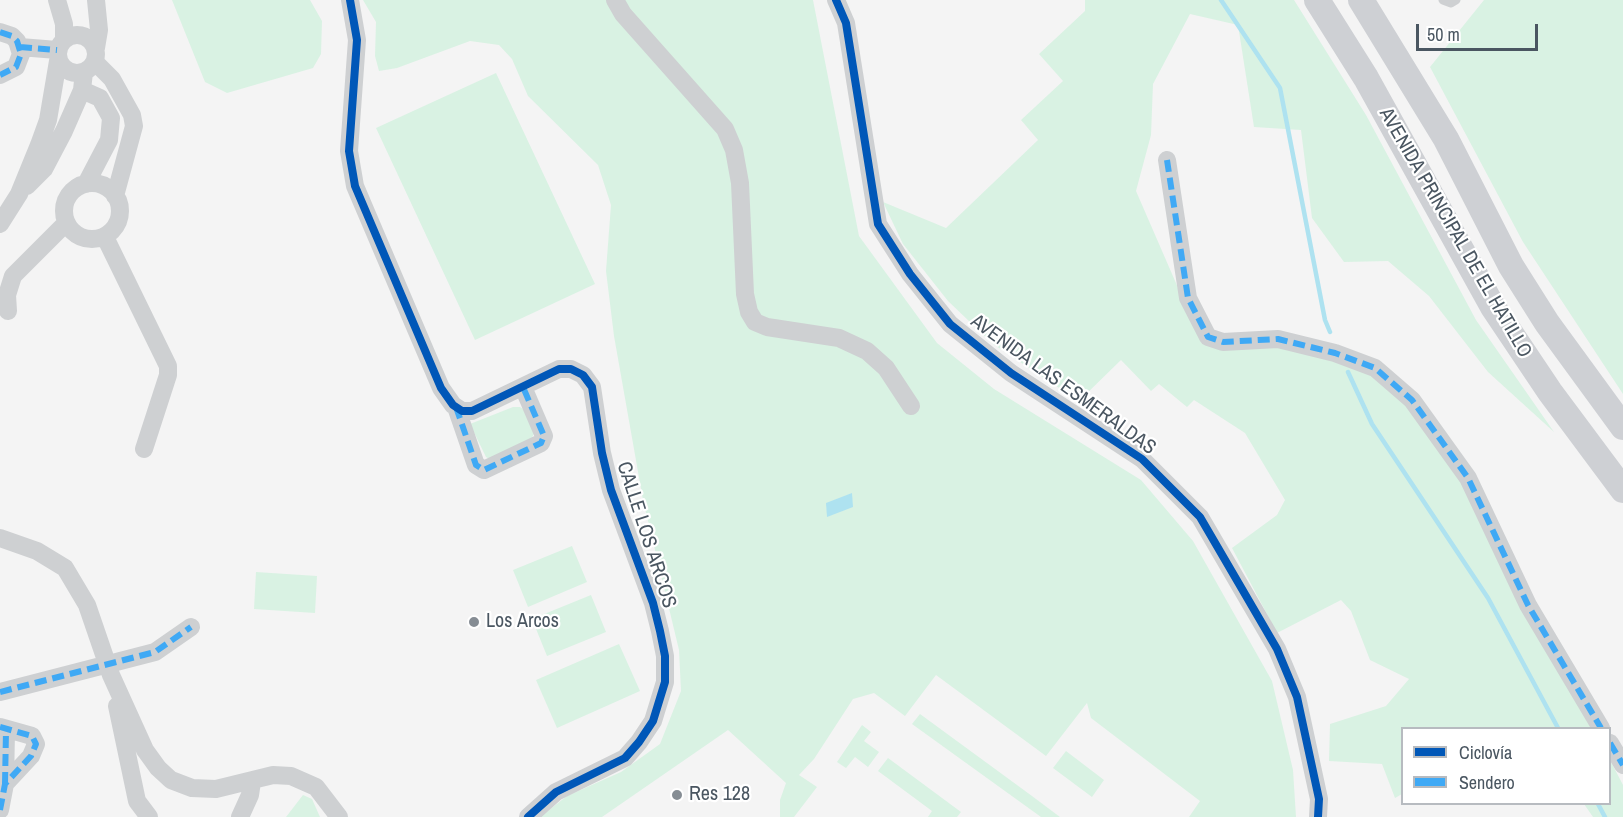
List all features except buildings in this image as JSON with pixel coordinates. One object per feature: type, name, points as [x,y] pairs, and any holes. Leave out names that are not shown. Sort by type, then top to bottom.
[{"type":"main road","name":"AVENIDA PRINCIPAL DE EL HATILLO","points":[[1317,0],[1366,78],[1493,307],[1550,392],[1623,490]]},
{"type":"main road","name":"AVENIDA PRINCIPAL DE EL HATILLO","points":[[1360,0],[1446,139],[1511,266],[1547,323],[1623,427]]},
{"type":"street","points":[[0,224],[19,194],[48,120],[64,24],[57,0]]},
{"type":"street","points":[[19,194],[44,168],[89,68],[99,30],[96,0]]},
{"type":"street","points":[[350,0],[357,40],[349,151],[355,186],[441,388],[456,407],[476,465],[484,470],[541,443],[544,436],[523,387]]},
{"type":"street","points":[[615,0],[624,14],[725,129],[734,150],[740,183],[745,294],[748,312],[755,322],[766,327],[812,332],[839,338],[867,351],[886,368],[911,406]]},
{"type":"street","name":"AVENIDA LAS ESMERALDAS","points":[[836,0],[846,24],[878,224],[910,274],[950,324],[1011,373],[1142,459],[1200,517],[1277,649],[1297,697],[1318,808]]},
{"type":"street","points":[[0,32],[12,36],[20,47],[20,61],[16,67],[0,75]]},
{"type":"street","points":[[60,50],[75,34],[88,38],[89,68],[100,98],[111,117],[109,140],[87,184]]},
{"type":"street","points":[[20,47],[60,50]]},
{"type":"street","points":[[60,50],[68,71],[89,68],[112,78],[132,115],[134,126],[116,196],[120,211],[116,226],[105,237],[94,240],[82,238],[73,232],[66,222],[64,210],[67,198],[75,189],[87,184],[98,184],[116,196]]},
{"type":"street","points":[[1167,160],[1188,298],[1208,337],[1223,342],[1278,339],[1335,353],[1375,368],[1412,400],[1468,478],[1528,605],[1600,727]]},
{"type":"street","points":[[8,311],[8,296],[13,276],[66,222]]},
{"type":"street","points":[[105,237],[168,366],[168,375],[144,449]]},
{"type":"street","name":"CALLE LOS ARCOS","points":[[456,407],[462,411],[472,411],[559,369],[571,369],[583,375],[592,387],[611,490],[653,603],[665,656],[665,682],[653,721],[625,758],[556,792],[528,817]]},
{"type":"street","points":[[0,538],[37,551],[65,568],[87,605],[110,669],[145,750],[158,768],[171,780],[192,788],[216,789],[283,774],[299,778],[316,787],[339,817]]},
{"type":"street","points":[[0,692],[110,669],[155,652],[191,627]]},
{"type":"street","points":[[110,669],[137,801],[149,817]]},
{"type":"street","points":[[0,810],[5,784],[3,729],[26,733],[32,736],[36,744],[31,756],[5,784]]},
{"type":"street","points":[[1611,744],[1623,765]]},
{"type":"street","points":[[240,817],[250,795],[252,782]]},
{"type":"street","points":[[1318,808],[1334,817]]},
{"type":"lane","points":[[1443,0],[1451,3],[1456,0]]},
{"type":"green space","points":[[172,0],[310,0],[322,21],[321,54],[313,68],[227,93],[205,82]]},
{"type":"green space","points":[[363,0],[813,0],[859,236],[937,343],[994,389],[1141,480],[1193,541],[1272,681],[1293,770],[1296,817],[1189,817],[1200,801],[1091,718],[1087,703],[1046,756],[936,675],[905,716],[874,693],[853,699],[814,759],[799,775],[817,787],[794,817],[780,817],[780,800],[786,783],[728,730],[602,817],[540,817],[567,796],[621,772],[660,744],[681,691],[679,650],[643,500],[614,336],[606,271],[611,205],[598,165],[528,96],[512,59],[499,45],[470,41],[397,68],[379,71],[375,56],[376,22]]},
{"type":"green space","points":[[1085,0],[1294,0],[1366,115],[1476,320],[1554,432],[1488,372],[1429,296],[1388,261],[1344,262],[1312,218],[1301,130],[1254,127],[1238,25],[1190,14],[1153,84],[1151,135],[1136,191],[1202,343],[1278,346],[1335,360],[1374,376],[1412,409],[1458,474],[1591,727],[1401,727],[1401,795],[1395,798],[1382,764],[1329,761],[1330,724],[1386,706],[1409,679],[1370,660],[1351,611],[1341,600],[1277,633],[1232,548],[1277,515],[1285,500],[1245,433],[1194,400],[1187,407],[1159,384],[1151,391],[1121,360],[1079,401],[993,344],[948,301],[903,244],[883,202],[946,228],[1038,140],[1021,120],[1063,81],[1039,54],[1085,11]]},
{"type":"green space","points":[[1484,0],[1623,0],[1623,394],[1523,242],[1430,67]]},
{"type":"green space","points":[[496,73],[595,284],[475,340],[376,128]]},
{"type":"green space","points":[[513,407],[520,407],[528,412],[535,432],[529,443],[491,460],[486,457],[470,424]]},
{"type":"green space","points":[[572,546],[587,582],[528,607],[513,570]]},
{"type":"green space","points":[[256,572],[317,576],[315,613],[254,609]]},
{"type":"green space","points":[[591,595],[606,632],[547,656],[532,619]]},
{"type":"green space","points":[[619,644],[640,691],[557,728],[536,680]]},
{"type":"green space","points":[[920,714],[1060,817],[1041,817],[912,724]]},
{"type":"green space","points":[[862,725],[871,732],[864,741],[879,752],[868,767],[855,757],[846,768],[837,762]]},
{"type":"green space","points":[[1066,751],[1104,780],[1092,797],[1053,768]]},
{"type":"green space","points":[[888,758],[961,812],[957,817],[928,817],[932,811],[878,771]]},
{"type":"green space","points":[[1611,762],[1623,785],[1623,817],[1593,817],[1585,805],[1611,805]]},
{"type":"green space","points":[[303,795],[312,799],[320,817],[286,817]]},
{"type":"water","points":[[852,493],[853,507],[827,517],[826,503]]},
{"type":"waterway","points":[[1221,0],[1280,88],[1325,320],[1330,332]]},
{"type":"waterway","points":[[1348,372],[1372,424],[1488,598],[1557,727]]},
{"type":"waterway","points":[[1599,805],[1605,817]]},
{"type":"marked path","points":[[0,32],[12,36],[17,41],[21,54],[16,67],[0,75]]},
{"type":"marked path","points":[[20,47],[57,50]]},
{"type":"marked path","points":[[1167,160],[1188,298],[1208,337],[1223,342],[1278,339],[1335,353],[1375,368],[1412,400],[1468,478],[1528,605],[1600,727]]},
{"type":"marked path","points":[[456,407],[476,465],[484,470],[541,443],[544,436],[523,387]]},
{"type":"marked path","points":[[0,692],[155,652],[191,627]]},
{"type":"marked path","points":[[0,727],[32,736],[36,744],[31,756],[5,784],[0,810]]},
{"type":"marked path","points":[[5,784],[6,731]]},
{"type":"marked path","points":[[1611,745],[1623,765]]},
{"type":"cycle path","points":[[350,0],[357,40],[349,151],[355,186],[441,388],[453,405],[462,411],[472,411],[559,369],[571,369],[583,375],[592,387],[602,453],[611,490],[653,603],[660,631],[665,656],[665,682],[653,721],[639,742],[625,758],[556,792],[528,817]]},
{"type":"cycle path","points":[[836,0],[846,23],[878,224],[910,274],[950,324],[1011,373],[1142,459],[1200,517],[1277,649],[1297,697],[1319,799],[1318,817]]},
{"type":"place","name":"Los Arcos","points":[[474,622]]},
{"type":"place","name":"Res 128","points":[[677,795]]}]
